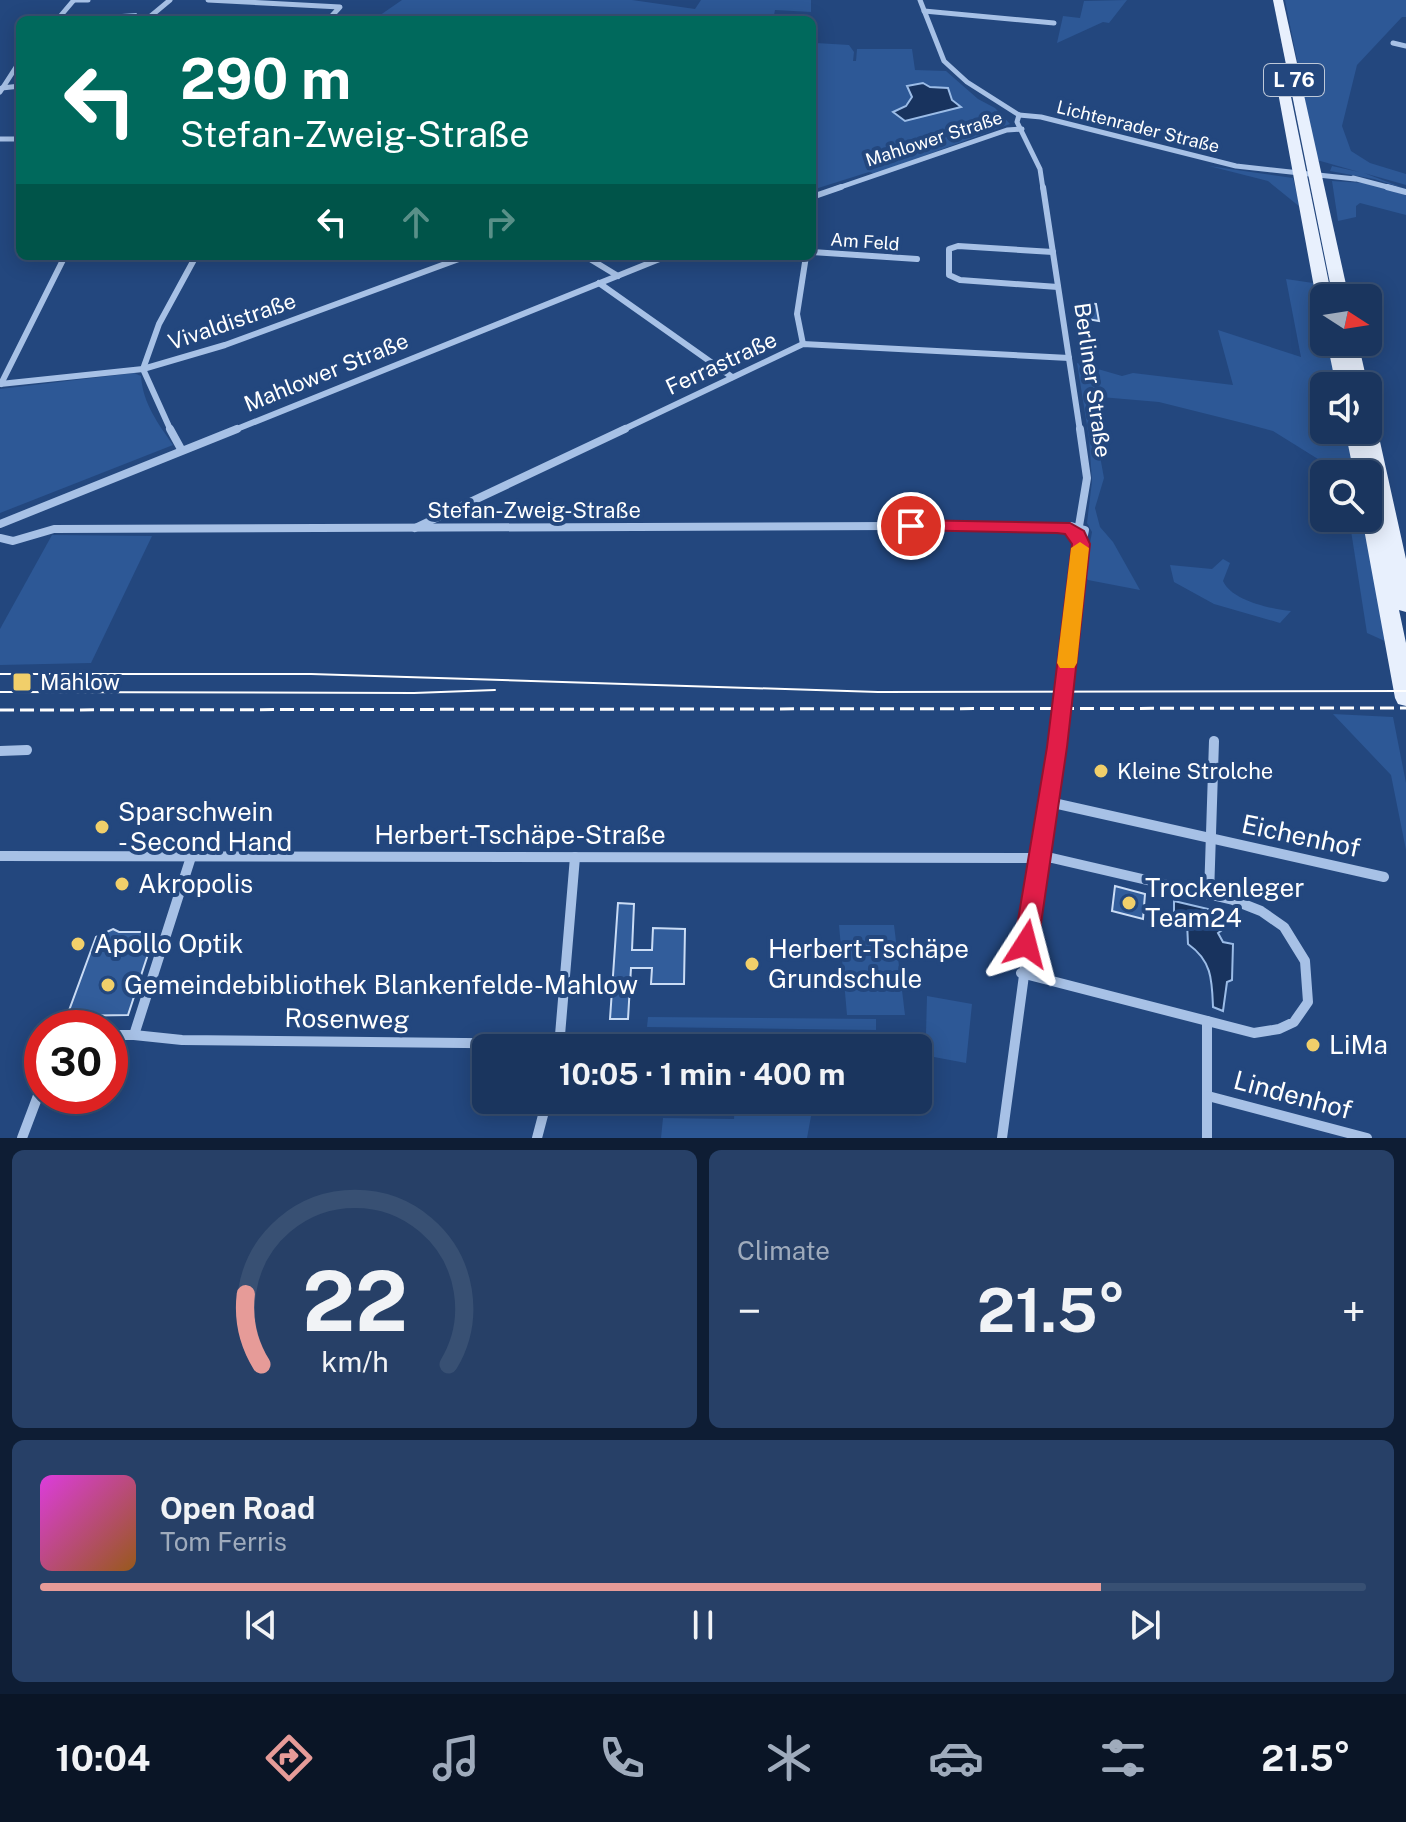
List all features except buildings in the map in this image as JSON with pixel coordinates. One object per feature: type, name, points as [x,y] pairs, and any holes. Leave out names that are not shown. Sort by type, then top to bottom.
[{"type":"main road","name":"L 76","points":[[1268,0],[1307,173],[1337,284]]},
{"type":"main road","name":"L 76","points":[[1278,0],[1322,284]]},
{"type":"main road","points":[[1371,444],[1406,605]]},
{"type":"main road","points":[[1374,532],[1406,698]]},
{"type":"street","points":[[60,16],[74,0],[88,0]]},
{"type":"street","points":[[151,16],[170,0]]},
{"type":"street","points":[[208,0],[340,7],[332,16]]},
{"type":"street","points":[[920,0],[938,51],[953,70],[1019,115]]},
{"type":"street","points":[[924,11],[1054,23]]},
{"type":"street","points":[[1393,43],[1406,46]]},
{"type":"street","points":[[1,87],[16,66]]},
{"type":"street","name":"Lichtenrader Straße","points":[[1019,115],[1041,117],[1196,158],[1355,179],[1406,192]]},
{"type":"street","name":"Berliner Straße","points":[[1002,1138],[1021,973],[1049,802],[1081,544],[1075,530],[1087,478],[1040,169],[1016,120],[1019,115]]},
{"type":"street","name":"Mahlower Straße","points":[[816,198],[1007,130],[1022,129]]},
{"type":"street","name":"Berliner Straße","points":[[1053,252],[958,246],[949,249],[949,275],[960,280],[1058,287]]},
{"type":"street","name":"Am Feld","points":[[816,252],[917,259]]},
{"type":"street","points":[[0,384],[63,260]]},
{"type":"street","points":[[181,449],[159,409],[143,369],[159,324],[194,260]]},
{"type":"street","name":"Vivaldistraße","points":[[0,384],[143,369],[225,345],[456,260]]},
{"type":"street","points":[[592,260],[618,276]]},
{"type":"street","name":"Mahlower Straße","points":[[0,524],[657,260]]},
{"type":"street","name":"Am Feld","points":[[803,344],[798,338],[797,326],[805,260]]},
{"type":"street","points":[[599,283],[732,377]]},
{"type":"street","name":"Ferrastraße","points":[[414,529],[418,524],[803,344],[1069,358]]},
{"type":"street","name":"Stefan-Zweig-Straße","points":[[0,538],[13,541],[54,529],[894,526],[1075,530]]},
{"type":"street","name":"Eichenhof","points":[[1214,741],[1211,839],[1384,877]]},
{"type":"street","points":[[0,751],[27,750]]},
{"type":"street","points":[[1049,802],[1211,839],[1209,895]]},
{"type":"street","name":"Herbert-Tschäpe-Straße","points":[[0,856],[1040,857],[1209,895],[1260,910],[1281,925],[1297,943],[1308,964],[1311,986],[1306,1008],[1294,1022],[1277,1032],[1254,1033],[1021,973]]},
{"type":"street","points":[[134,1035],[191,857]]},
{"type":"street","points":[[560,1034],[575,857]]},
{"type":"street","points":[[1207,1021],[1207,1138]]},
{"type":"street","name":"Rosenweg","points":[[128,1035],[182,1040],[472,1045]]},
{"type":"street","name":"Lindenhof","points":[[1208,1096],[1367,1138]]},
{"type":"street","points":[[22,1138],[31,1114]]},
{"type":"street","points":[[537,1138],[543,1114]]},
{"type":"shaded area","points":[[402,0],[632,0],[695,9],[701,0],[811,0],[811,12],[775,10],[774,16],[379,16]]},
{"type":"shaded area","points":[[1127,0],[1109,23],[1103,22],[1057,43],[1063,16],[1080,18],[1084,1]]},
{"type":"shaded area","points":[[1285,0],[1406,0],[1406,17],[1402,17],[1357,65],[1342,126],[1351,151],[1370,163],[1406,174],[1406,185],[1364,173],[1406,189],[1330,171],[1332,166],[1359,172],[1317,160]]},
{"type":"shaded area","points":[[816,43],[849,45],[854,52],[853,61],[856,61],[857,49],[912,49],[915,70],[946,71],[978,99],[995,108],[1010,124],[875,174],[869,172],[816,189]],"holes":[[[930,87],[948,88],[952,100],[960,107],[905,121],[894,112]]]},
{"type":"shaded area","points":[[923,83],[930,87],[948,88],[952,100],[961,107],[905,121],[893,112],[906,106],[912,97],[907,86]]},
{"type":"shaded area","points":[[1209,166],[1293,178],[1300,207],[1268,181]]},
{"type":"shaded area","points":[[1332,181],[1365,183],[1406,195],[1406,215],[1360,203],[1356,206],[1356,217],[1338,221]]},
{"type":"shaded area","points":[[1286,279],[1313,283],[1310,284],[1310,356],[1332,356],[1335,372],[1310,372],[1310,444],[1351,444],[1353,460],[1318,460],[1273,431],[1159,402],[1089,396],[1104,478],[1095,508],[1100,527],[1113,542],[1140,590],[1088,580],[1084,575],[1092,532],[1087,523],[1092,481],[1089,438],[1077,363],[1122,376],[1133,373],[1233,385],[1218,330],[1301,357]]},
{"type":"shaded area","points":[[134,373],[141,376],[148,404],[173,445],[0,513],[0,389]]},
{"type":"shaded area","points":[[1351,532],[1367,532],[1387,642],[1367,633]]},
{"type":"shaded area","points":[[52,535],[152,536],[91,663],[0,665],[0,629]]},
{"type":"shaded area","points":[[1223,559],[1230,563],[1223,581],[1227,588],[1262,606],[1291,611],[1280,623],[1214,604],[1174,582],[1170,565],[1212,569]]},
{"type":"shaded area","points":[[1333,714],[1393,717],[1406,783],[1406,850],[1391,775]]},
{"type":"shaded area","points":[[1174,901],[1225,913],[1225,928],[1218,933],[1223,942],[1233,944],[1232,980],[1227,982],[1223,1011],[1213,1007],[1209,972],[1202,957],[1188,944],[1187,922],[1174,918]]},
{"type":"shaded area","points":[[839,925],[894,925],[905,1015],[847,1015]]},
{"type":"shaded area","points":[[927,996],[972,1004],[966,1063],[932,1057],[932,1034],[926,1034]]},
{"type":"shaded area","points":[[648,1017],[876,1019],[876,1030],[647,1027]]},
{"type":"shaded area","points":[[734,1114],[811,1114],[807,1138],[661,1138],[663,1118],[734,1119]]},
{"type":"waterway","points":[[120,16],[136,14]]},
{"type":"tram line","points":[[0,674],[311,674],[878,692],[1406,691]]},
{"type":"tram line","points":[[0,692],[414,693],[495,690]]},
{"type":"railway","points":[[0,710],[1406,708]]},
{"type":"slow traffic","points":[[1067,663],[1080,548]]},
{"type":"place","name":"Mahlow","points":[[22,682]]},
{"type":"place","name":"Kleine Strolche","points":[[1101,771]]},
{"type":"place","name":"Sparschwein - Second Hand","points":[[102,827]]},
{"type":"place","name":"Akropolis","points":[[122,884]]},
{"type":"place","name":"Trockenleger Team24","points":[[1129,903]]},
{"type":"place","name":"Apollo Optik","points":[[78,944]]},
{"type":"place","name":"Herbert-Tschäpe Grundschule","points":[[752,964]]},
{"type":"place","name":"Gemeindebibliothek Blankenfelde-Mahlow","points":[[108,985]]},
{"type":"place","name":"LiMa","points":[[1313,1045]]},
{"type":"route","points":[[911,526],[1057,527],[1070,529],[1081,544],[1057,747],[1026,944]]}]
